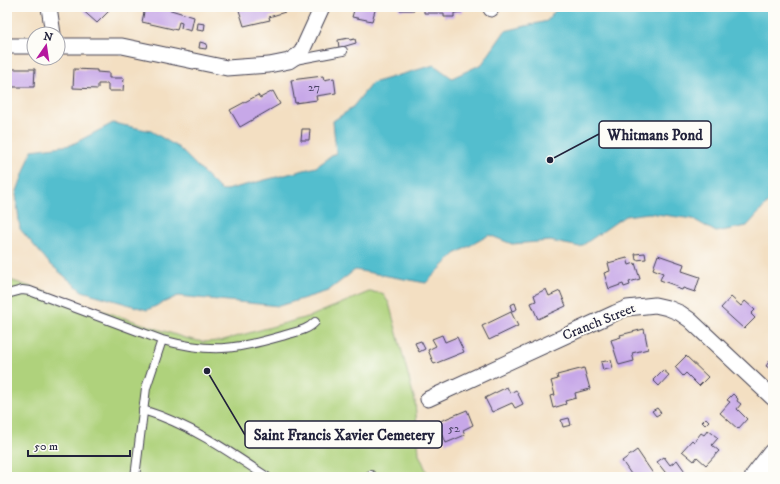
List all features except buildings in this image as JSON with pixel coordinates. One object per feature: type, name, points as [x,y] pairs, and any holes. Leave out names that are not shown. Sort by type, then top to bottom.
[{"type":"main road","points":[[756,477],[773,455]]},
{"type":"street","points":[[49,7],[52,26]]},
{"type":"street","points":[[66,46],[122,46],[227,68],[268,65],[289,61],[301,53],[305,48],[322,7]]},
{"type":"street","points":[[7,46],[26,46]]},
{"type":"street","name":"Cranch Street","points":[[428,399],[615,313],[627,308],[648,305],[668,308],[690,320],[773,398]]},
{"type":"lane","points":[[289,61],[343,52]]},
{"type":"lane","points":[[7,294],[22,290],[30,291],[162,340],[191,348],[237,348],[306,329],[316,322]]},
{"type":"lane","points":[[135,477],[143,410],[152,367],[162,340]]},
{"type":"lane","points":[[143,410],[187,427],[222,447],[267,477]]},
{"type":"green space","points":[[7,279],[185,338],[203,342],[220,341],[311,316],[369,292],[382,293],[389,303],[415,401],[419,454],[429,477],[7,477]]},
{"type":"water","points":[[558,7],[773,7],[773,197],[747,226],[716,232],[693,219],[649,213],[625,216],[580,247],[550,241],[512,244],[489,235],[455,254],[426,283],[355,270],[328,291],[279,306],[178,296],[147,310],[82,291],[50,264],[20,229],[16,194],[32,150],[71,145],[113,123],[151,131],[179,148],[222,191],[316,167],[336,153],[333,121],[351,109],[372,83],[434,65],[452,78],[482,64],[505,31],[547,21]]},
{"type":"place","name":"Whitmans Pond","points":[[550,160]]},
{"type":"place","name":"Saint Francis Xavier Cemetery","points":[[207,371]]}]
